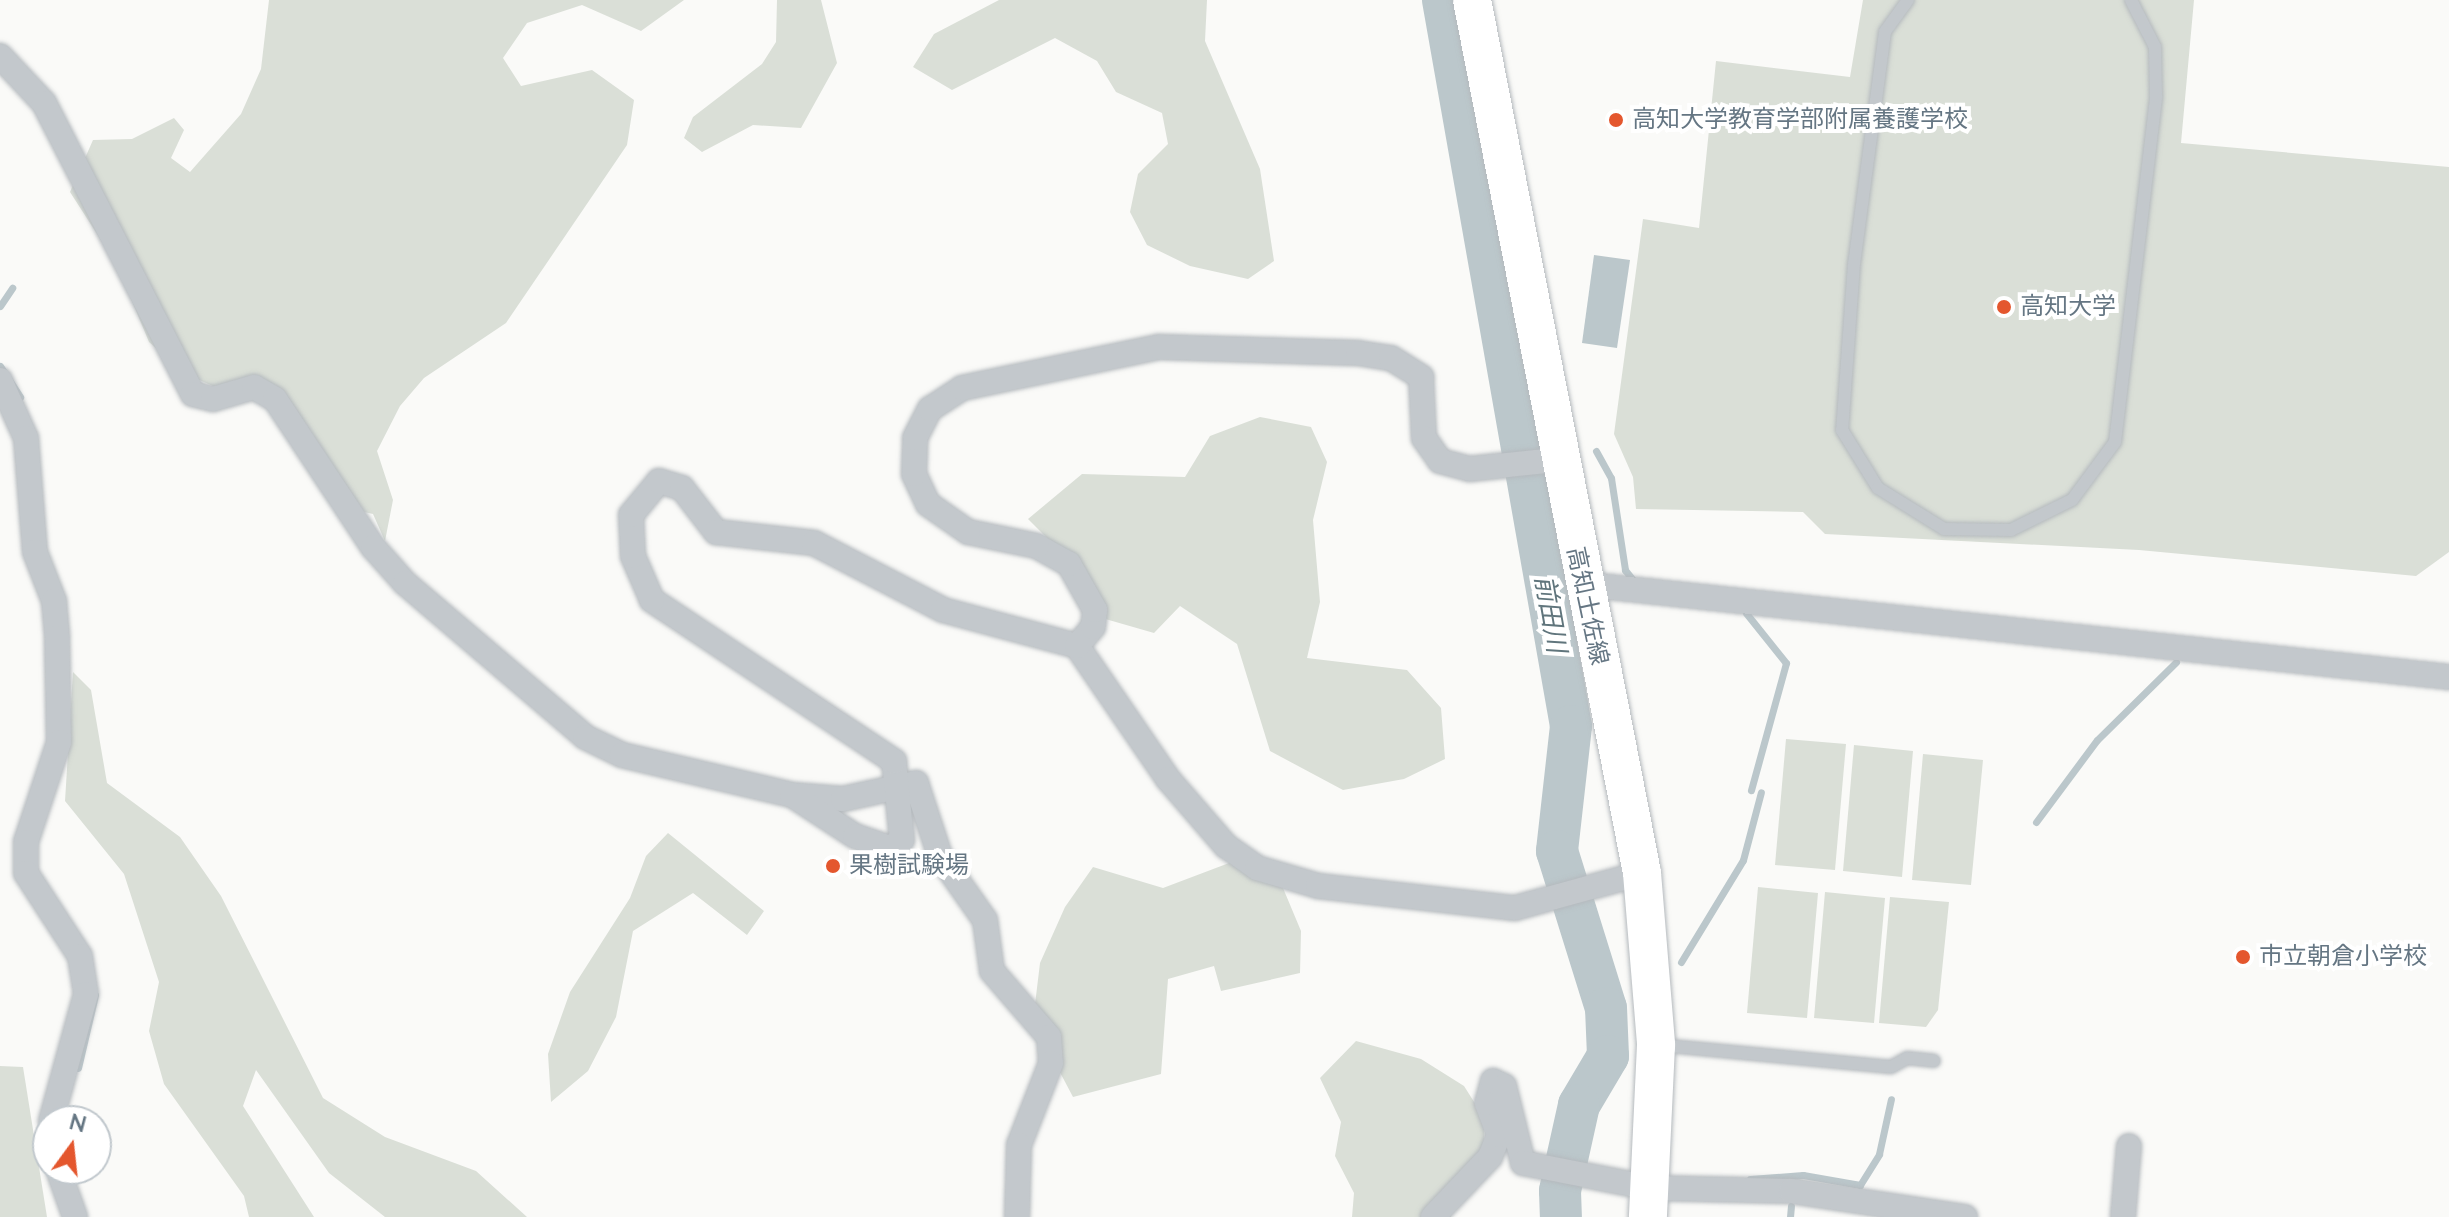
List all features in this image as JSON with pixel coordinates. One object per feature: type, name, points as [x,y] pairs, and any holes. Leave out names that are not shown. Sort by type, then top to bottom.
[{"type":"main road","name":"高知土佐線","points":[[1472,0],[1533,462],[1582,584],[1642,873],[1656,1045],[1649,1203]]},
{"type":"street","points":[[0,56],[44,103],[193,394],[213,399],[254,387],[275,399],[373,547],[405,583],[585,737],[622,755],[792,795],[843,799],[901,781],[916,783],[940,856],[985,920],[992,971],[1049,1037],[1051,1063],[1019,1145],[1017,1217]]},
{"type":"street","points":[[1077,646],[1093,627],[1095,610],[1069,564],[1037,546],[968,532],[928,504],[914,474],[915,438],[930,409],[962,388],[1159,347],[1358,353],[1391,358],[1421,377],[1424,438],[1440,461],[1469,469],[1533,462]]},
{"type":"street","points":[[0,380],[26,438],[35,552],[56,626],[59,742],[26,842],[26,873],[80,956],[86,994],[55,1105]]},
{"type":"street","points":[[792,795],[855,836],[890,848],[902,840],[901,781],[894,761],[652,600],[633,556],[631,515],[640,496],[659,481],[682,488],[716,532],[814,543],[943,610],[1077,646],[1168,779],[1226,846],[1257,868],[1318,886],[1420,892],[1484,905],[1557,898],[1642,873]]},
{"type":"street","points":[[1582,584],[2449,677]]},
{"type":"street","points":[[1433,1217],[1490,1157],[1499,1135],[1485,1089],[1493,1081],[1504,1086],[1523,1163],[1575,1176],[1649,1203],[1850,1208],[1965,1217]]},
{"type":"street","points":[[2123,1217],[2129,1146]]},
{"type":"street","points":[[64,1185],[75,1217]]},
{"type":"lane","points":[[1908,0],[1885,32],[1854,264],[1842,430],[1878,488],[1944,529],[2011,530],[2072,500],[2115,442],[2156,96],[2155,47],[2131,0]]},
{"type":"lane","points":[[1656,1045],[1891,1067],[1907,1058],[1934,1061]]},
{"type":"shaded area","points":[[269,0],[684,0],[641,31],[582,5],[527,23],[503,58],[521,86],[592,70],[634,100],[627,145],[506,323],[424,378],[400,406],[377,451],[393,500],[385,541],[373,514],[342,507],[251,378],[215,387],[186,374],[149,342],[117,265],[70,192],[93,140],[132,139],[174,118],[184,130],[171,158],[190,172],[241,114],[261,69]]},
{"type":"shaded area","points":[[777,0],[821,0],[837,63],[801,128],[753,125],[702,152],[684,138],[693,117],[762,64],[776,42]]},
{"type":"shaded area","points":[[999,0],[1207,0],[1205,41],[1260,169],[1274,261],[1248,279],[1190,266],[1147,245],[1130,212],[1138,174],[1168,144],[1162,113],[1116,92],[1097,61],[1055,38],[952,90],[913,67],[934,34]]},
{"type":"shaded area","name":"高知大学","points":[[1863,0],[2194,0],[2181,143],[2449,167],[2449,552],[2416,576],[2139,550],[1825,534],[1803,512],[1636,509],[1633,477],[1614,434],[1643,219],[1699,228],[1716,61],[1850,77]]},
{"type":"shaded area","points":[[1594,255],[1630,260],[1617,348],[1582,343]]},
{"type":"shaded area","points":[[1260,417],[1311,427],[1327,462],[1313,520],[1320,602],[1307,658],[1407,670],[1441,708],[1445,759],[1404,779],[1343,790],[1270,751],[1237,644],[1180,606],[1154,633],[1095,616],[1077,568],[1028,519],[1082,474],[1185,477],[1210,436]]},
{"type":"shaded area","points":[[73,672],[91,690],[107,783],[180,837],[221,896],[323,1098],[385,1137],[476,1171],[527,1217],[385,1217],[329,1173],[256,1070],[243,1106],[314,1217],[249,1217],[244,1196],[164,1084],[149,1031],[159,982],[124,874],[65,801]]},
{"type":"shaded area","points":[[1786,739],[1846,744],[1835,870],[1775,865]]},
{"type":"shaded area","points":[[1854,745],[1913,751],[1902,877],[1843,871]]},
{"type":"shaded area","points":[[1923,754],[1983,760],[1971,885],[1912,880]]},
{"type":"shaded area","points":[[668,833],[764,911],[747,935],[693,893],[633,931],[616,1017],[588,1071],[551,1102],[548,1054],[570,992],[630,898],[646,856]]},
{"type":"shaded area","points":[[1237,860],[1283,888],[1301,931],[1300,973],[1221,991],[1214,966],[1168,979],[1161,1074],[1073,1097],[1033,1021],[1040,963],[1065,907],[1093,867],[1163,888]]},
{"type":"shaded area","points":[[1758,887],[1818,893],[1807,1018],[1747,1013]]},
{"type":"shaded area","points":[[1825,892],[1885,898],[1874,1023],[1814,1018]]},
{"type":"shaded area","points":[[1890,897],[1949,902],[1938,1010],[1926,1027],[1879,1023]]},
{"type":"shaded area","points":[[1356,1041],[1421,1059],[1464,1086],[1483,1116],[1486,1165],[1455,1198],[1451,1217],[1352,1217],[1354,1193],[1335,1156],[1341,1122],[1320,1078]]},
{"type":"shaded area","points":[[0,1066],[23,1067],[32,1123],[32,1185],[42,1185],[47,1217],[0,1217]]},
{"type":"waterway","name":"前田川","points":[[1443,0],[1571,726],[1557,851],[1606,1008],[1608,1056],[1579,1105],[1560,1191],[1561,1217]]},
{"type":"waterway","points":[[0,306],[12,288]]},
{"type":"waterway","points":[[0,366],[20,397]]},
{"type":"waterway","points":[[1596,451],[1611,478],[1625,570],[1633,580]]},
{"type":"waterway","points":[[1746,613],[1786,663],[1751,790]]},
{"type":"waterway","points":[[2036,822],[2097,740],[2176,662]]},
{"type":"waterway","points":[[1681,962],[1743,860],[1761,792]]},
{"type":"waterway","points":[[78,1068],[95,995]]},
{"type":"waterway","points":[[1750,1179],[1803,1175],[1860,1185],[1879,1154],[1891,1099]]},
{"type":"waterway","points":[[1790,1217],[1791,1206]]},
{"type":"place","name":"高知大学教育学部附属養護学校","points":[[1616,120]]},
{"type":"place","name":"高知大学","points":[[2004,307]]},
{"type":"place","name":"果樹試験場","points":[[833,866]]},
{"type":"place","name":"市立朝倉小学校","points":[[2243,957]]}]
